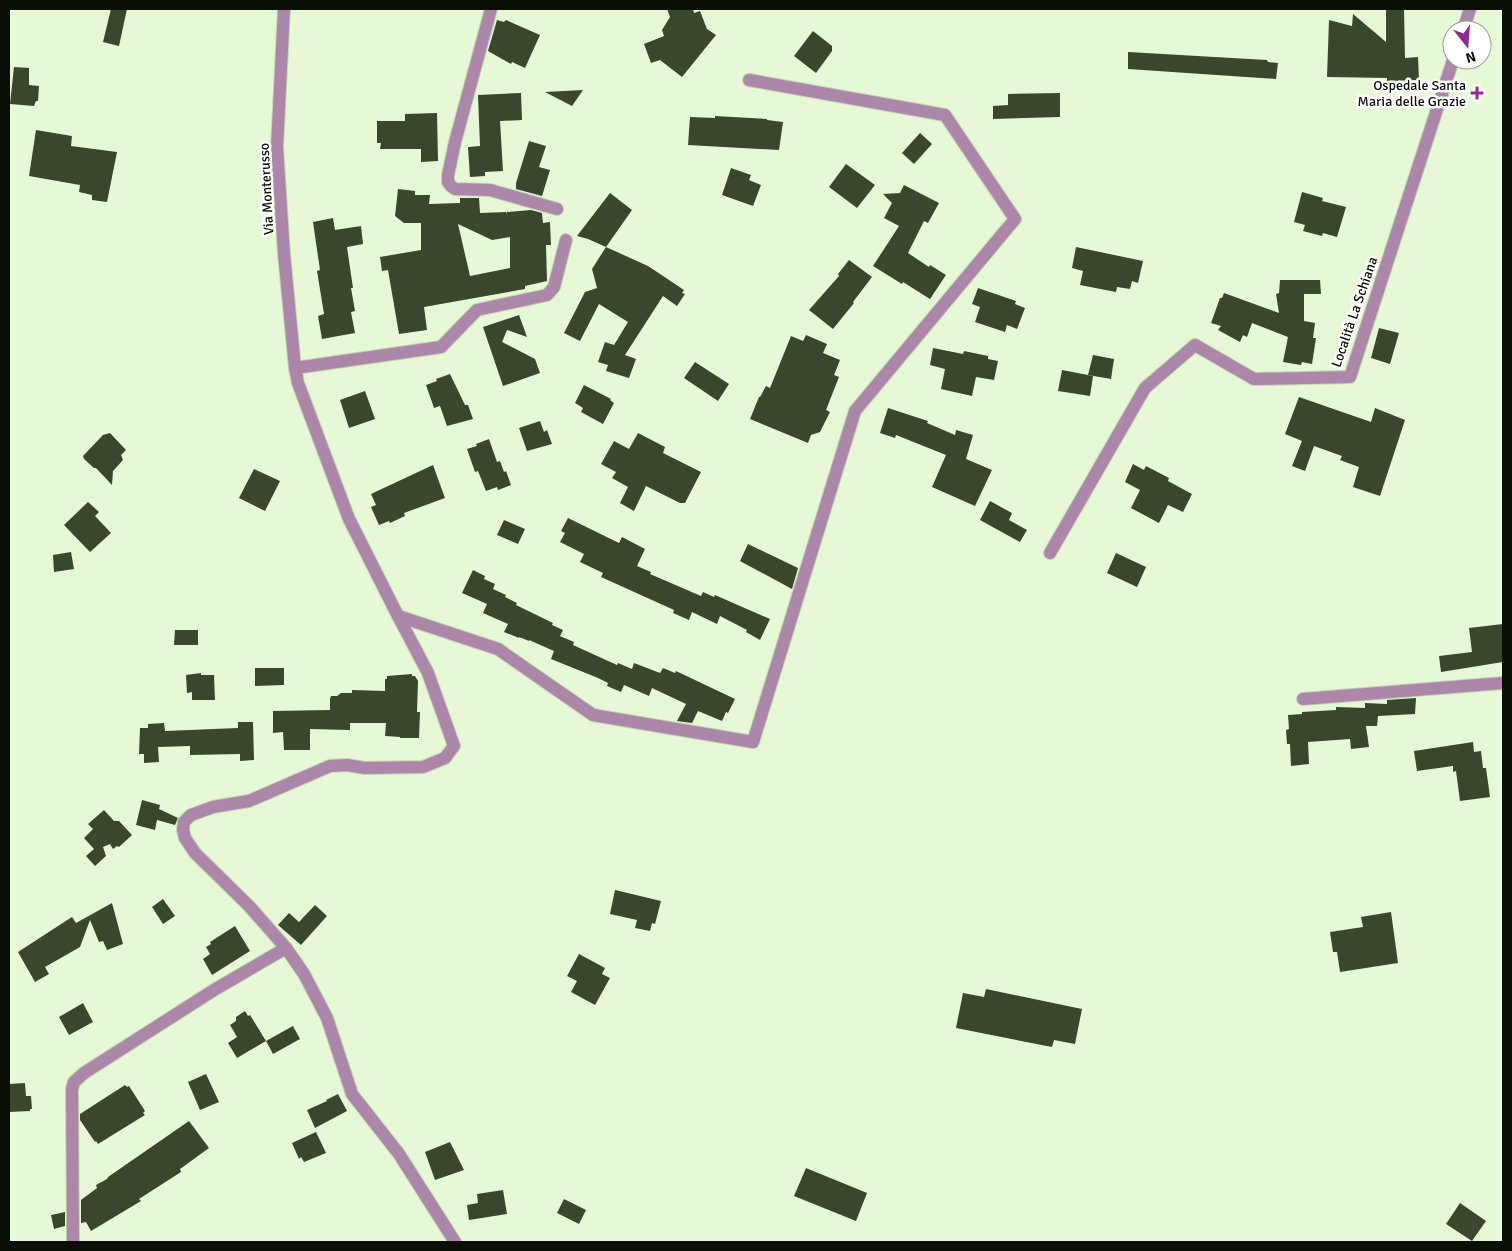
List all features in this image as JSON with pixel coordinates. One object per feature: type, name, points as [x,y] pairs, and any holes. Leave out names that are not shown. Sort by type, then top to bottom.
[{"type":"street","name":"Via Monterusso","points":[[284,9],[278,148],[284,254],[298,383],[349,519],[428,673],[454,746],[445,758],[423,767],[365,768],[347,765],[330,766],[249,801],[213,807],[191,815],[184,822],[185,838],[195,853],[249,906],[286,948]]},
{"type":"street","points":[[491,9],[455,142],[448,182],[455,189],[490,190],[557,209]]},
{"type":"street","name":"Località La Schiana","points":[[1050,552],[1145,388],[1195,345],[1254,379],[1350,377],[1450,70]]},
{"type":"street","points":[[398,616],[498,649],[593,715],[753,742],[855,411],[1015,219],[944,115],[749,80]]},
{"type":"street","points":[[295,368],[441,347],[477,310],[547,295],[554,287],[566,240]]},
{"type":"street","points":[[1303,699],[1503,683]]},
{"type":"street","points":[[73,1242],[72,1089],[74,1082],[84,1073],[286,948],[304,974],[327,1018],[352,1094],[399,1154],[455,1242]]},
{"type":"building","points":[[111,9],[127,9],[119,46],[103,42]]},
{"type":"building","points":[[667,9],[693,9],[694,13],[700,11],[707,29],[716,35],[682,77],[660,60],[651,63],[644,44],[664,36],[662,30],[670,17]]},
{"type":"building","points":[[1386,9],[1404,9],[1405,58],[1418,57],[1419,80],[1387,81],[1387,78],[1327,77],[1329,20],[1352,26],[1353,14],[1386,42]]},
{"type":"building","points":[[497,20],[504,22],[506,20],[540,35],[525,68],[512,62],[511,64],[488,51]]},
{"type":"building","points":[[813,31],[832,46],[832,51],[816,73],[794,56]]},
{"type":"building","points":[[1128,52],[1267,60],[1268,62],[1278,63],[1276,79],[1128,69]]},
{"type":"building","points":[[14,67],[29,68],[29,85],[39,86],[38,101],[36,101],[34,106],[10,104]]},
{"type":"building","points":[[583,90],[572,106],[545,92]]},
{"type":"building","points":[[521,93],[522,120],[500,121],[503,171],[485,172],[485,176],[470,177],[468,147],[480,146],[478,95]]},
{"type":"building","points":[[1060,93],[1060,117],[993,119],[993,106],[1008,105],[1008,94]]},
{"type":"building","points":[[437,113],[438,161],[421,162],[421,149],[380,149],[381,143],[377,143],[377,121],[405,121],[405,114]]},
{"type":"building","points":[[715,116],[767,119],[783,122],[779,150],[688,145],[690,117],[715,118]]},
{"type":"building","points":[[36,130],[72,136],[71,146],[117,152],[107,202],[92,200],[92,195],[79,192],[80,185],[29,176]]},
{"type":"building","points":[[920,133],[932,144],[914,164],[902,153]]},
{"type":"building","points":[[529,141],[546,146],[539,167],[550,170],[542,196],[516,189],[516,183]]},
{"type":"building","points":[[846,164],[875,185],[857,208],[829,187]]},
{"type":"building","points":[[731,168],[751,175],[749,180],[761,185],[753,206],[722,195]]},
{"type":"building","points":[[904,185],[939,203],[928,223],[924,221],[908,253],[929,267],[930,265],[946,275],[930,299],[873,266],[899,226],[884,218],[892,203],[883,194],[900,193]]},
{"type":"building","points":[[398,189],[415,191],[415,195],[430,195],[429,204],[460,203],[460,198],[479,198],[480,213],[506,212],[506,214],[507,212],[531,210],[542,213],[543,223],[550,222],[551,245],[546,245],[547,281],[525,286],[525,289],[424,307],[427,330],[399,334],[388,270],[382,271],[380,257],[421,250],[421,223],[404,223],[395,216]],"holes":[[[458,224],[492,240],[510,237],[510,268],[470,276]]]},
{"type":"building","points":[[1302,192],[1323,198],[1322,201],[1346,207],[1337,237],[1323,233],[1322,236],[1303,231],[1305,225],[1294,222]]},
{"type":"building","points":[[610,193],[632,210],[606,247],[577,236]]},
{"type":"building","points":[[333,218],[335,230],[361,226],[363,244],[347,247],[353,288],[351,288],[355,311],[351,312],[355,333],[322,339],[318,316],[324,314],[317,271],[320,270],[313,222]]},
{"type":"building","points":[[606,247],[648,266],[684,290],[682,293],[685,294],[677,306],[663,296],[625,355],[636,359],[629,378],[606,371],[608,365],[598,362],[605,342],[614,345],[628,322],[599,304],[580,341],[564,333],[585,292],[597,288],[592,269]]},
{"type":"building","points":[[1076,247],[1143,261],[1138,283],[1132,281],[1130,289],[1117,287],[1116,292],[1080,285],[1083,271],[1072,268]]},
{"type":"building","points":[[849,260],[872,277],[833,329],[809,310],[839,276],[838,274]]},
{"type":"building","points":[[1280,280],[1320,280],[1321,294],[1304,294],[1304,321],[1315,323],[1313,338],[1316,338],[1312,364],[1302,362],[1301,365],[1283,362],[1288,337],[1252,323],[1247,337],[1243,335],[1240,342],[1218,330],[1221,326],[1211,323],[1220,298],[1222,298],[1224,293],[1279,313],[1276,294],[1279,293]]},
{"type":"building","points":[[978,288],[1016,301],[1015,304],[1025,308],[1017,329],[1007,325],[1005,332],[975,322],[980,307],[972,304]]},
{"type":"building","points":[[519,315],[527,337],[507,330],[502,342],[535,359],[540,373],[503,386],[483,327]]},
{"type":"building","points":[[1379,328],[1399,333],[1390,364],[1371,358]]},
{"type":"building","points":[[806,335],[827,344],[823,353],[840,360],[834,375],[839,377],[826,410],[830,412],[820,432],[811,435],[808,443],[750,419],[766,386],[770,388],[791,336],[803,341]]},
{"type":"building","points":[[933,348],[963,354],[964,351],[988,356],[988,359],[998,361],[994,380],[976,377],[972,396],[941,389],[945,369],[930,365]]},
{"type":"building","points":[[1093,355],[1114,359],[1111,379],[1088,375]]},
{"type":"building","points":[[695,362],[729,384],[718,401],[684,378]]},
{"type":"building","points":[[1062,370],[1093,376],[1090,396],[1058,391]]},
{"type":"building","points":[[450,374],[465,405],[468,405],[473,419],[447,426],[440,406],[434,408],[426,385]]},
{"type":"building","points":[[584,385],[611,399],[614,403],[603,424],[581,412],[583,408],[575,403]]},
{"type":"building","points":[[365,391],[375,419],[349,428],[340,400]]},
{"type":"building","points":[[1299,397],[1371,422],[1375,408],[1405,420],[1380,496],[1353,487],[1359,467],[1340,460],[1342,456],[1314,446],[1305,471],[1292,466],[1302,441],[1285,434]]},
{"type":"building","points":[[888,408],[928,421],[927,423],[955,435],[956,430],[973,435],[966,459],[992,470],[975,506],[932,487],[946,455],[896,435],[895,438],[880,433]]},
{"type":"building","points":[[540,421],[544,432],[547,430],[552,444],[527,451],[519,428]]},
{"type":"building","points":[[110,433],[126,450],[121,455],[123,460],[113,471],[112,485],[83,456],[103,435]]},
{"type":"building","points":[[638,433],[665,447],[663,453],[701,472],[685,503],[680,503],[646,486],[634,511],[620,503],[628,487],[612,478],[616,472],[601,464],[614,441],[629,449]]},
{"type":"building","points":[[489,439],[497,462],[500,461],[511,485],[498,490],[497,487],[486,491],[478,471],[475,472],[467,449]]},
{"type":"building","points":[[1133,464],[1144,470],[1146,466],[1169,478],[1168,481],[1192,494],[1183,512],[1168,505],[1159,523],[1131,508],[1140,490],[1125,482]]},
{"type":"building","points":[[433,465],[445,498],[404,513],[405,516],[390,523],[389,521],[379,525],[371,507],[376,505],[371,494]]},
{"type":"building","points":[[254,469],[280,481],[265,511],[239,498]]},
{"type":"building","points":[[990,501],[1012,513],[1009,520],[1027,530],[1020,542],[980,520]]},
{"type":"building","points":[[88,502],[99,512],[95,516],[111,533],[90,552],[64,525]]},
{"type":"building","points":[[568,518],[619,543],[622,537],[645,549],[637,566],[651,572],[650,574],[701,596],[703,592],[714,597],[715,595],[770,619],[760,640],[746,632],[747,630],[720,616],[717,624],[692,612],[689,620],[673,613],[674,610],[601,577],[603,573],[580,562],[584,554],[560,542],[565,533],[561,531]]},
{"type":"building","points":[[504,520],[525,529],[518,544],[497,535]]},
{"type":"building","points":[[748,544],[798,568],[792,589],[740,561]]},
{"type":"building","points":[[71,552],[74,569],[54,572],[53,555]]},
{"type":"building","points":[[1116,553],[1146,567],[1137,587],[1107,573]]},
{"type":"building","points":[[473,570],[485,576],[484,579],[495,584],[493,589],[506,595],[505,597],[517,603],[516,605],[563,630],[560,636],[574,642],[573,645],[617,665],[618,663],[632,669],[634,663],[660,673],[663,668],[675,673],[676,671],[735,699],[728,713],[726,712],[722,721],[698,711],[692,723],[677,721],[686,704],[652,688],[649,696],[624,685],[621,692],[607,686],[608,683],[598,678],[551,659],[554,651],[504,632],[508,624],[483,613],[487,604],[462,593]]},
{"type":"building","points":[[1503,624],[1503,662],[1441,672],[1439,656],[1472,652],[1469,628]]},
{"type":"building","points":[[175,630],[198,630],[198,645],[174,645]]},
{"type":"building","points":[[255,668],[284,668],[284,685],[255,686]]},
{"type":"building","points":[[201,673],[201,675],[214,675],[215,700],[192,700],[192,692],[187,693],[186,675]]},
{"type":"building","points":[[412,674],[418,681],[417,712],[420,712],[419,738],[385,736],[386,723],[350,723],[350,730],[310,729],[310,750],[284,750],[283,732],[273,733],[273,711],[330,710],[331,696],[337,696],[341,693],[352,693],[352,690],[385,691],[385,679],[387,679],[387,676]]},
{"type":"building","points":[[1416,698],[1415,714],[1378,716],[1377,726],[1366,726],[1369,747],[1351,749],[1350,739],[1308,742],[1309,764],[1291,766],[1290,744],[1287,744],[1286,730],[1289,729],[1288,715],[1302,714],[1302,712],[1336,710],[1336,707],[1365,708],[1365,703],[1387,704],[1387,700]]},
{"type":"building","points":[[238,722],[253,722],[254,760],[240,761],[240,754],[190,755],[190,746],[158,747],[159,762],[144,763],[144,754],[139,754],[140,728],[148,728],[148,724],[164,723],[165,731],[238,728]]},
{"type":"building","points":[[1473,742],[1474,752],[1481,751],[1483,768],[1486,768],[1490,797],[1460,801],[1456,771],[1453,772],[1453,766],[1417,771],[1414,751]]},
{"type":"building","points":[[142,800],[160,805],[159,809],[178,818],[175,825],[157,820],[155,830],[136,825]]},
{"type":"building","points":[[104,810],[114,821],[119,821],[132,835],[119,847],[117,846],[113,849],[110,844],[103,847],[106,856],[95,866],[86,856],[94,849],[84,838],[93,829],[88,824]]},
{"type":"building","points":[[615,890],[661,901],[655,924],[652,923],[650,931],[635,928],[637,920],[610,914]]},
{"type":"building","points":[[163,899],[175,916],[163,924],[152,907]]},
{"type":"building","points":[[112,903],[123,944],[107,950],[103,941],[99,942],[90,920],[80,947],[45,967],[49,974],[35,982],[18,952],[72,917],[76,923]]},
{"type":"building","points":[[315,905],[327,916],[301,945],[278,925],[289,913],[299,922]]},
{"type":"building","points":[[1391,912],[1398,963],[1340,972],[1337,952],[1333,952],[1330,932],[1363,927],[1361,917]]},
{"type":"building","points":[[235,926],[250,951],[212,975],[203,959],[210,954],[206,947],[211,944],[210,942]]},
{"type":"building","points":[[579,954],[605,968],[602,974],[610,978],[595,1005],[571,992],[577,981],[567,976]]},
{"type":"building","points":[[986,989],[1082,1009],[1075,1044],[1054,1040],[1052,1047],[956,1028],[963,993],[984,997]]},
{"type":"building","points":[[83,1003],[93,1022],[69,1035],[59,1017]]},
{"type":"building","points":[[245,1011],[248,1016],[250,1015],[266,1041],[237,1058],[228,1043],[237,1037],[230,1025],[236,1021],[236,1017]]},
{"type":"building","points":[[293,1026],[300,1039],[273,1054],[266,1041]]},
{"type":"building","points":[[206,1074],[219,1102],[200,1110],[188,1082]]},
{"type":"building","points":[[25,1083],[26,1096],[31,1096],[32,1109],[30,1111],[9,1112],[9,1084]]},
{"type":"building","points":[[125,1085],[129,1086],[145,1111],[143,1113],[145,1115],[98,1144],[80,1120],[80,1114]]},
{"type":"building","points":[[338,1094],[347,1111],[315,1128],[307,1110]]},
{"type":"building","points":[[189,1121],[209,1148],[180,1169],[181,1172],[139,1199],[141,1201],[91,1231],[86,1222],[81,1223],[81,1200],[97,1188],[96,1185]]},
{"type":"building","points":[[316,1132],[326,1153],[304,1162],[301,1157],[299,1159],[292,1143]]},
{"type":"building","points":[[450,1142],[464,1170],[435,1180],[425,1152]]},
{"type":"building","points":[[806,1168],[867,1193],[856,1221],[794,1196]]},
{"type":"building","points":[[503,1190],[507,1214],[469,1220],[467,1205],[478,1203],[477,1194]]},
{"type":"building","points":[[564,1199],[586,1210],[579,1224],[557,1213]]},
{"type":"building","points":[[1460,1203],[1486,1221],[1472,1241],[1446,1224]]},
{"type":"building","points":[[65,1212],[65,1226],[54,1229],[51,1215]]},
{"type":"place","name":"Ospedale Santa Maria delle Grazie","points":[[1477,93]]}]
